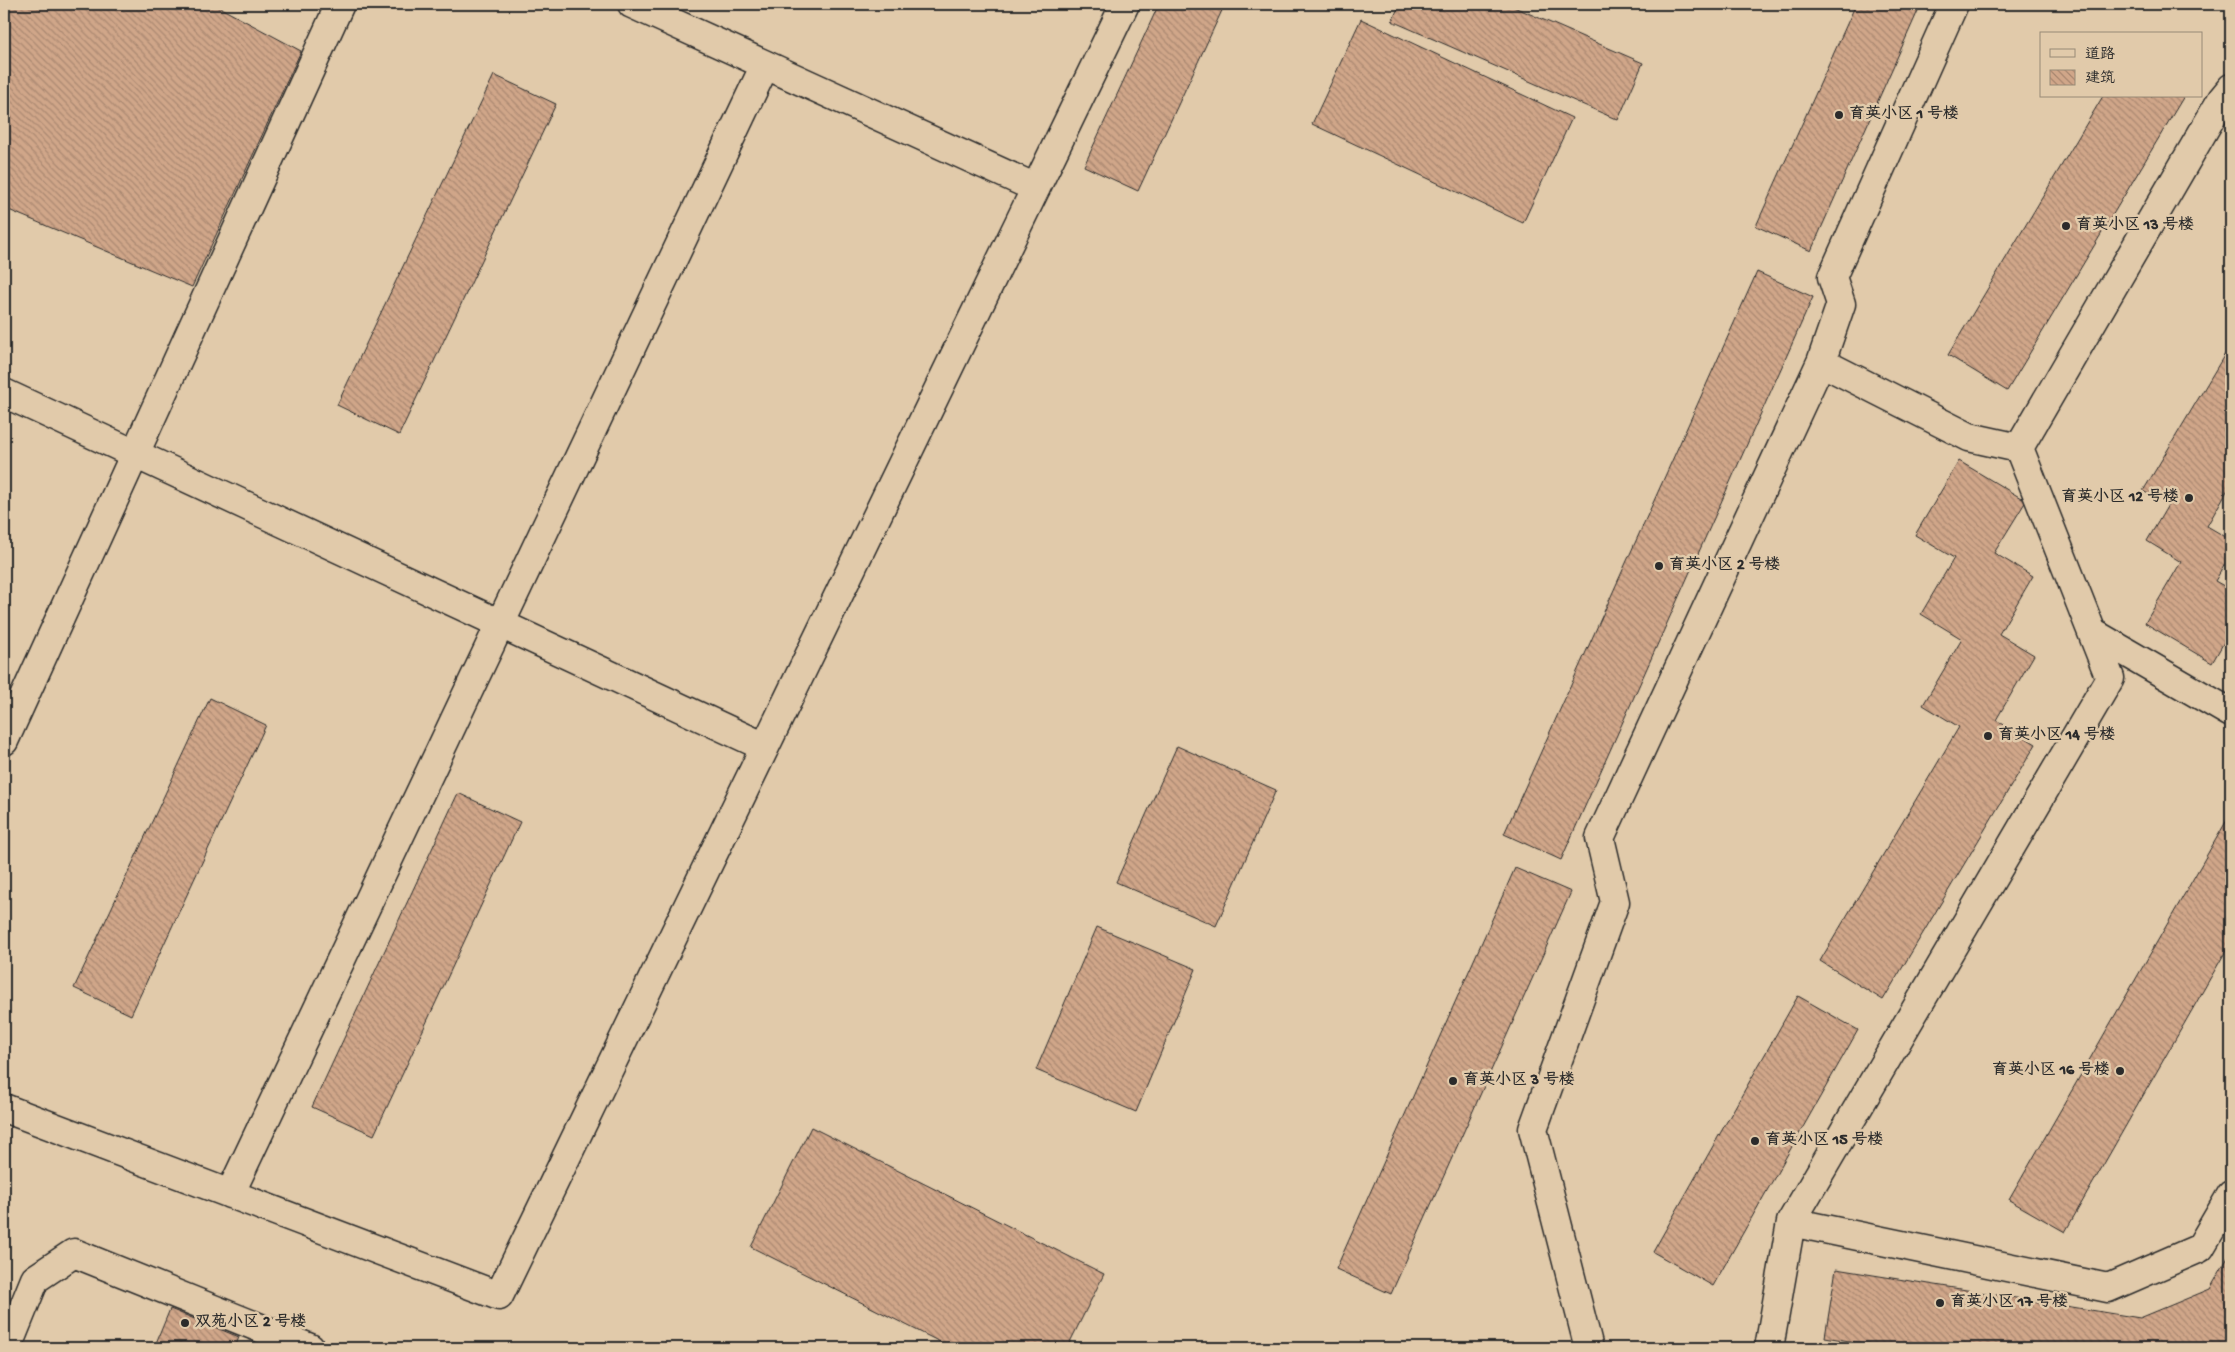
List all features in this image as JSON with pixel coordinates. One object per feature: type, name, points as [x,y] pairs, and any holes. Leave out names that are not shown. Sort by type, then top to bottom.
[{"type":"street","points":[[4,740],[133,453],[340,4]]},
{"type":"street","points":[[632,4],[1036,188]]},
{"type":"street","points":[[4,1108],[499,1296],[1126,4]]},
{"type":"street","points":[[1590,1348],[1533,1129],[1615,902],[1600,838],[1821,362],[1841,304],[1832,277],[1954,4]]},
{"type":"street","points":[[230,1194],[765,65]]},
{"type":"street","points":[[2019,448],[2222,98],[2231,88]]},
{"type":"street","points":[[1821,362],[1969,437],[2019,448]]},
{"type":"street","points":[[4,393],[765,747]]},
{"type":"street","points":[[1769,1348],[1791,1222],[2110,678],[2019,448]]},
{"type":"street","points":[[2093,634],[2231,713]]},
{"type":"street","points":[[1791,1222],[2108,1288],[2200,1248],[2231,1195]]},
{"type":"street","points":[[7,1348],[35,1279],[74,1253],[269,1341],[310,1348]]},
{"type":"building","points":[[4,4],[213,4],[301,51],[192,287],[4,208]]},
{"type":"building","points":[[1159,4],[1225,4],[1138,191],[1084,166]]},
{"type":"building","points":[[1400,4],[1507,4],[1643,63],[1618,120],[1392,21]]},
{"type":"building","name":"育英小区 1 号楼","points":[[1856,4],[1921,4],[1811,251],[1756,226]]},
{"type":"building","points":[[1361,19],[1572,118],[1523,223],[1312,124]]},
{"type":"building","points":[[494,75],[556,104],[399,435],[337,405]]},
{"type":"building","name":"育英小区 13 号楼","points":[[2102,98],[2183,98],[2007,391],[1948,355]]},
{"type":"building","name":"育英小区 2 号楼","points":[[1757,272],[1813,297],[1561,860],[1504,834]]},
{"type":"building","name":"育英小区 12 号楼","points":[[2231,344],[2231,484],[2207,526],[2231,540],[2231,554],[2215,581],[2231,590],[2231,630],[2212,663],[2145,623],[2181,562],[2147,541],[2168,505],[2143,491]]},
{"type":"building","name":"育英小区 14 号楼","points":[[1959,461],[2026,501],[1994,553],[2033,576],[1999,634],[2034,655],[1996,720],[2036,744],[1883,1000],[1820,961],[1959,727],[1923,705],[1962,639],[1921,614],[1954,558],[1915,535]]},
{"type":"building","points":[[210,698],[266,725],[131,1015],[74,988]]},
{"type":"building","points":[[1177,746],[1276,790],[1216,926],[1116,882]]},
{"type":"building","points":[[458,793],[520,822],[374,1135],[312,1107]]},
{"type":"building","name":"育英小区 16 号楼","points":[[2231,813],[2231,942],[2065,1232],[2009,1200]]},
{"type":"building","name":"育英小区 3 号楼","points":[[1515,868],[1571,892],[1391,1294],[1336,1269]]},
{"type":"building","points":[[1097,927],[1196,969],[1136,1112],[1036,1070]]},
{"type":"building","name":"育英小区 15 号楼","points":[[1798,996],[1858,1030],[1713,1286],[1653,1252]]},
{"type":"building","points":[[811,1127],[1104,1274],[1067,1348],[952,1348],[751,1247]]},
{"type":"building","name":"育英小区 17 号楼","points":[[2231,1252],[2230,1348],[1892,1348],[1825,1337],[1836,1269],[2140,1318],[2210,1289]]},
{"type":"building","name":"双苑小区 2 号楼","points":[[170,1309],[239,1337],[235,1348],[154,1348]]},
{"type":"place","name":"育英小区 1 号楼","points":[[1839,115]]},
{"type":"place","name":"育英小区 13 号楼","points":[[2066,226]]},
{"type":"place","name":"育英小区 12 号楼","points":[[2189,498]]},
{"type":"place","name":"育英小区 2 号楼","points":[[1659,566]]},
{"type":"place","name":"育英小区 14 号楼","points":[[1988,736]]},
{"type":"place","name":"育英小区 16 号楼","points":[[2120,1071]]},
{"type":"place","name":"育英小区 3 号楼","points":[[1453,1081]]},
{"type":"place","name":"育英小区 15 号楼","points":[[1755,1141]]},
{"type":"place","name":"育英小区 17 号楼","points":[[1940,1303]]},
{"type":"place","name":"双苑小区 2 号楼","points":[[185,1323]]}]
